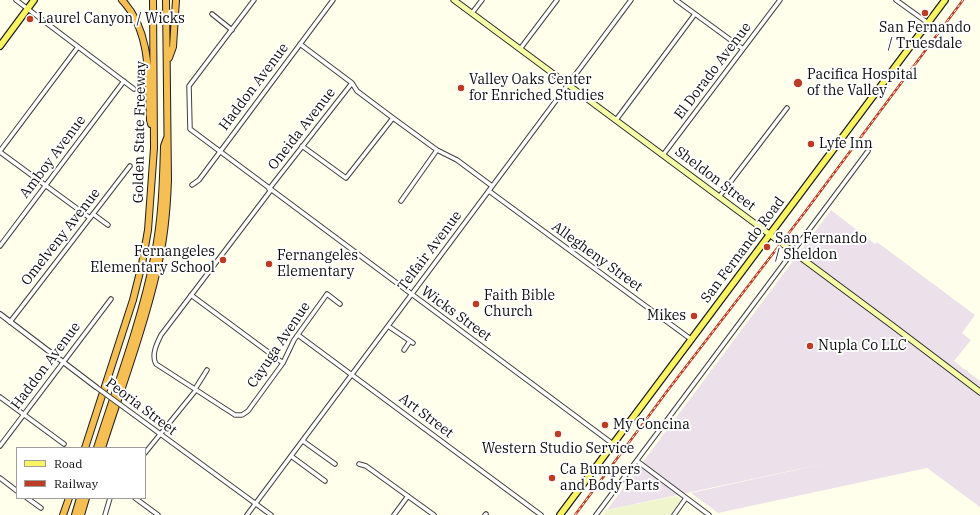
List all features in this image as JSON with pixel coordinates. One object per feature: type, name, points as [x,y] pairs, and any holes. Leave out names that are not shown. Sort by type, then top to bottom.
[{"type":"highway","points":[[122,0],[135,18],[146,50],[150,120],[154,131]]},
{"type":"highway","name":"Golden State Freeway","points":[[85,447],[133,300],[142,264],[148,230],[154,148],[153,0]]},
{"type":"highway","name":"Golden State Freeway","points":[[102,447],[149,300],[157,269],[167,207],[169,134],[166,0]]},
{"type":"highway","points":[[168,62],[173,47],[176,0]]},
{"type":"highway","points":[[97,447],[140,315],[155,257],[162,206],[164,146],[169,134]]},
{"type":"highway","points":[[93,447],[136,317],[150,265],[158,213],[161,160],[154,148]]},
{"type":"highway","points":[[63,515],[69,499]]},
{"type":"highway","points":[[72,515],[77,499]]},
{"type":"highway","points":[[75,515],[80,499]]},
{"type":"highway","points":[[81,515],[86,499]]},
{"type":"main road","points":[[0,46],[34,0]]},
{"type":"main road","name":"Sheldon Street","points":[[454,0],[793,251],[980,392]]},
{"type":"main road","name":"San Fernando Road","points":[[560,515],[945,0]]},
{"type":"street","points":[[16,0],[134,89]]},
{"type":"street","points":[[212,14],[232,30],[254,0]]},
{"type":"street","name":"Haddon Avenue","points":[[192,185],[199,180],[333,0]]},
{"type":"street","points":[[472,13],[482,0]]},
{"type":"street","points":[[520,49],[556,0]]},
{"type":"street","name":"Telfair Avenue","points":[[247,515],[631,0]]},
{"type":"street","points":[[676,0],[743,49]]},
{"type":"street","name":"El Dorado Avenue","points":[[663,155],[780,0]]},
{"type":"street","points":[[896,0],[928,23]]},
{"type":"street","points":[[616,120],[695,14]]},
{"type":"street","name":"Wicks Street","points":[[232,30],[189,86],[190,129],[613,444]]},
{"type":"street","points":[[300,44],[352,83],[357,91],[392,118],[437,150],[457,160],[492,186]]},
{"type":"street","points":[[78,47],[0,151],[90,218]]},
{"type":"street","name":"Amboy Avenue","points":[[0,246],[124,81]]},
{"type":"street","name":"Oneida Avenue","points":[[195,390],[156,364],[154,354],[161,335],[302,146],[352,83]]},
{"type":"street","points":[[720,197],[787,108]]},
{"type":"street","points":[[302,146],[346,178],[392,118]]},
{"type":"street","points":[[401,202],[437,150]]},
{"type":"street","points":[[596,515],[638,461],[868,151]]},
{"type":"street","name":"Omelveny Avenue","points":[[10,322],[130,166]]},
{"type":"street","name":"Allegheny Street","points":[[488,191],[692,340]]},
{"type":"street","points":[[93,214],[108,225]]},
{"type":"street","name":"Cayuga Avenue","points":[[195,390],[235,415],[242,415],[248,411],[283,363],[298,334],[327,294],[340,304]]},
{"type":"street","points":[[191,295],[283,363]]},
{"type":"street","name":"Haddon Avenue","points":[[0,446],[111,299]]},
{"type":"street","name":"Peoria Street","points":[[0,314],[96,387],[271,515]]},
{"type":"street","points":[[388,326],[411,342],[404,350]]},
{"type":"street","name":"Art Street","points":[[298,334],[541,515]]},
{"type":"street","points":[[146,452],[195,390],[207,370]]},
{"type":"street","points":[[0,397],[64,444]]},
{"type":"street","points":[[303,441],[334,462]]},
{"type":"street","points":[[291,456],[325,481]]},
{"type":"street","points":[[638,461],[710,515]]},
{"type":"street","points":[[359,464],[366,466],[434,515]]},
{"type":"street","points":[[0,478],[16,490]]},
{"type":"street","points":[[394,515],[408,496]]},
{"type":"street","points":[[674,515],[686,498]]},
{"type":"street","points":[[28,499],[41,508]]},
{"type":"street","points":[[106,515],[110,499]]},
{"type":"street","points":[[136,499],[158,515]]},
{"type":"shaded area","points":[[831,210],[875,244],[877,242],[975,315],[962,333],[971,340],[954,361],[980,381],[980,507],[927,468],[718,513],[691,493],[832,462],[607,510]]},
{"type":"green space","points":[[676,496],[681,500],[671,515],[603,515],[607,510]]},
{"type":"railway","points":[[575,515],[668,390],[805,212],[963,0]]},
{"type":"place","name":"San Fernando / Truesdale","points":[[925,13]]},
{"type":"place","name":"Laurel Canyon / Wicks","points":[[30,19]]},
{"type":"place","name":"Pacifica Hospital of the Valley","points":[[798,83]]},
{"type":"place","name":"Valley Oaks Center for Enriched Studies","points":[[461,88]]},
{"type":"place","name":"Lyfe Inn","points":[[811,144]]},
{"type":"place","name":"San Fernando / Sheldon","points":[[767,247]]},
{"type":"place","name":"Fernangeles Elementary School","points":[[223,260]]},
{"type":"place","name":"Fernangeles Elementary","points":[[269,264]]},
{"type":"place","name":"Faith Bible Church","points":[[476,304]]},
{"type":"place","name":"Mikes","points":[[694,316]]},
{"type":"place","name":"Nupla Co LLC","points":[[810,346]]},
{"type":"place","name":"My Concina","points":[[605,425]]},
{"type":"place","name":"Western Studio Service","points":[[558,434]]},
{"type":"place","name":"Ca Bumpers and Body Parts","points":[[552,478]]}]
